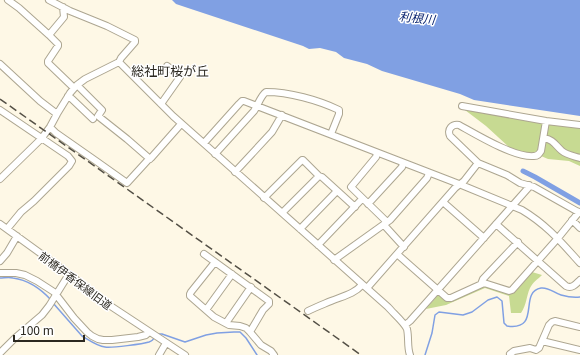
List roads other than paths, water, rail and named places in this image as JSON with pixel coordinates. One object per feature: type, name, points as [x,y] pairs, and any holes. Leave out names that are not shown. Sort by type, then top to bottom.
[{"type":"street","points":[[8,0],[20,8],[58,44],[48,63],[102,109],[98,116],[150,159]]},
{"type":"street","points":[[0,178],[41,139],[50,128],[68,96],[76,86],[85,79],[119,62],[135,42],[135,40],[107,26],[49,0]]},
{"type":"street","points":[[49,35],[64,17],[63,7]]},
{"type":"street","points":[[119,62],[181,124],[388,307],[405,325],[410,355]]},
{"type":"street","points":[[0,64],[40,101],[57,114]]},
{"type":"street","points":[[161,104],[179,80],[180,76],[168,66]]},
{"type":"street","points":[[215,154],[258,106],[263,94],[266,92],[296,96],[320,102],[337,109],[339,114],[331,134]]},
{"type":"street","points":[[68,96],[93,119]]},
{"type":"street","points":[[204,143],[244,100],[512,206],[541,223],[558,238],[580,263]]},
{"type":"street","points":[[462,106],[580,126]]},
{"type":"street","points":[[0,110],[70,158],[72,161],[70,166],[21,212],[7,229]]},
{"type":"street","points":[[235,172],[272,132],[282,115]]},
{"type":"street","points":[[397,254],[446,298],[450,298],[486,283],[510,291],[512,290],[572,220],[580,213],[534,187],[520,183],[507,175],[478,164],[450,136],[449,130],[454,125],[460,125],[511,151],[529,156],[535,156],[540,154],[542,150],[546,121]]},
{"type":"street","points":[[50,128],[56,134],[127,183],[181,124]]},
{"type":"street","points":[[544,138],[552,141],[567,154],[580,158]]},
{"type":"street","points":[[378,153],[350,187],[368,204],[404,247]]},
{"type":"street","points":[[264,198],[303,160],[355,207]]},
{"type":"street","points":[[368,204],[402,167],[403,163]]},
{"type":"street","points":[[308,311],[351,294],[364,286],[404,247],[478,164]]},
{"type":"street","points":[[334,260],[385,224],[429,173]]},
{"type":"street","points":[[282,213],[319,176]]},
{"type":"street","points":[[405,325],[438,290],[529,186]]},
{"type":"street","points":[[300,229],[337,191]]},
{"type":"street","points":[[318,245],[362,199]]},
{"type":"street","points":[[443,202],[484,238]]},
{"type":"street","points":[[572,220],[580,228]]},
{"type":"street","name":"前橋伊香保線旧道","points":[[0,224],[69,274],[103,301],[186,355]]},
{"type":"street","points":[[496,224],[568,287],[572,287],[580,280]]},
{"type":"street","points":[[0,261],[7,253],[17,236]]},
{"type":"street","points":[[481,284],[483,279],[518,242]]},
{"type":"street","points":[[204,254],[268,300],[269,303],[262,310],[250,332]]},
{"type":"street","points":[[215,262],[190,296],[214,317],[231,325],[240,326],[250,332],[261,346],[271,351],[274,355]]},
{"type":"street","points":[[0,273],[16,273],[25,275],[37,281],[56,296],[87,332],[98,339],[112,340],[153,334]]},
{"type":"street","points":[[0,353],[39,318],[56,296],[69,274]]},
{"type":"street","points":[[206,310],[232,274]]},
{"type":"street","points":[[226,323],[251,287]]},
{"type":"street","points":[[510,354],[514,351],[530,348],[536,350],[539,348],[549,325],[552,322],[580,327]]},
{"type":"street","points":[[542,341],[580,350]]},
{"type":"street","points":[[159,355],[166,343]]},
{"type":"street","points":[[569,355],[572,348]]},
{"type":"water","name":"利根川","points":[[172,0],[580,0],[580,116],[474,100],[460,94],[344,58],[336,52],[320,48],[309,49],[176,4]]},
{"type":"waterway","points":[[523,171],[580,203]]},
{"type":"waterway","points":[[0,278],[19,279],[29,283],[43,292],[51,300]]},
{"type":"waterway","points":[[425,355],[432,333],[435,315],[439,312],[463,315],[472,312],[488,300],[497,297],[502,301],[504,323],[507,326],[518,326],[524,323],[527,317],[531,296],[534,291],[544,288],[564,296],[580,297]]},
{"type":"waterway","points":[[53,303],[82,336],[93,343],[105,347],[134,345],[149,342],[154,338]]},
{"type":"waterway","points":[[157,335],[162,334],[185,342],[206,335],[240,332],[246,338],[257,355]]},
{"type":"railway","points":[[0,99],[361,355]]},
{"type":"district","name":"総社町桜が丘","points":[[170,70]]}]
